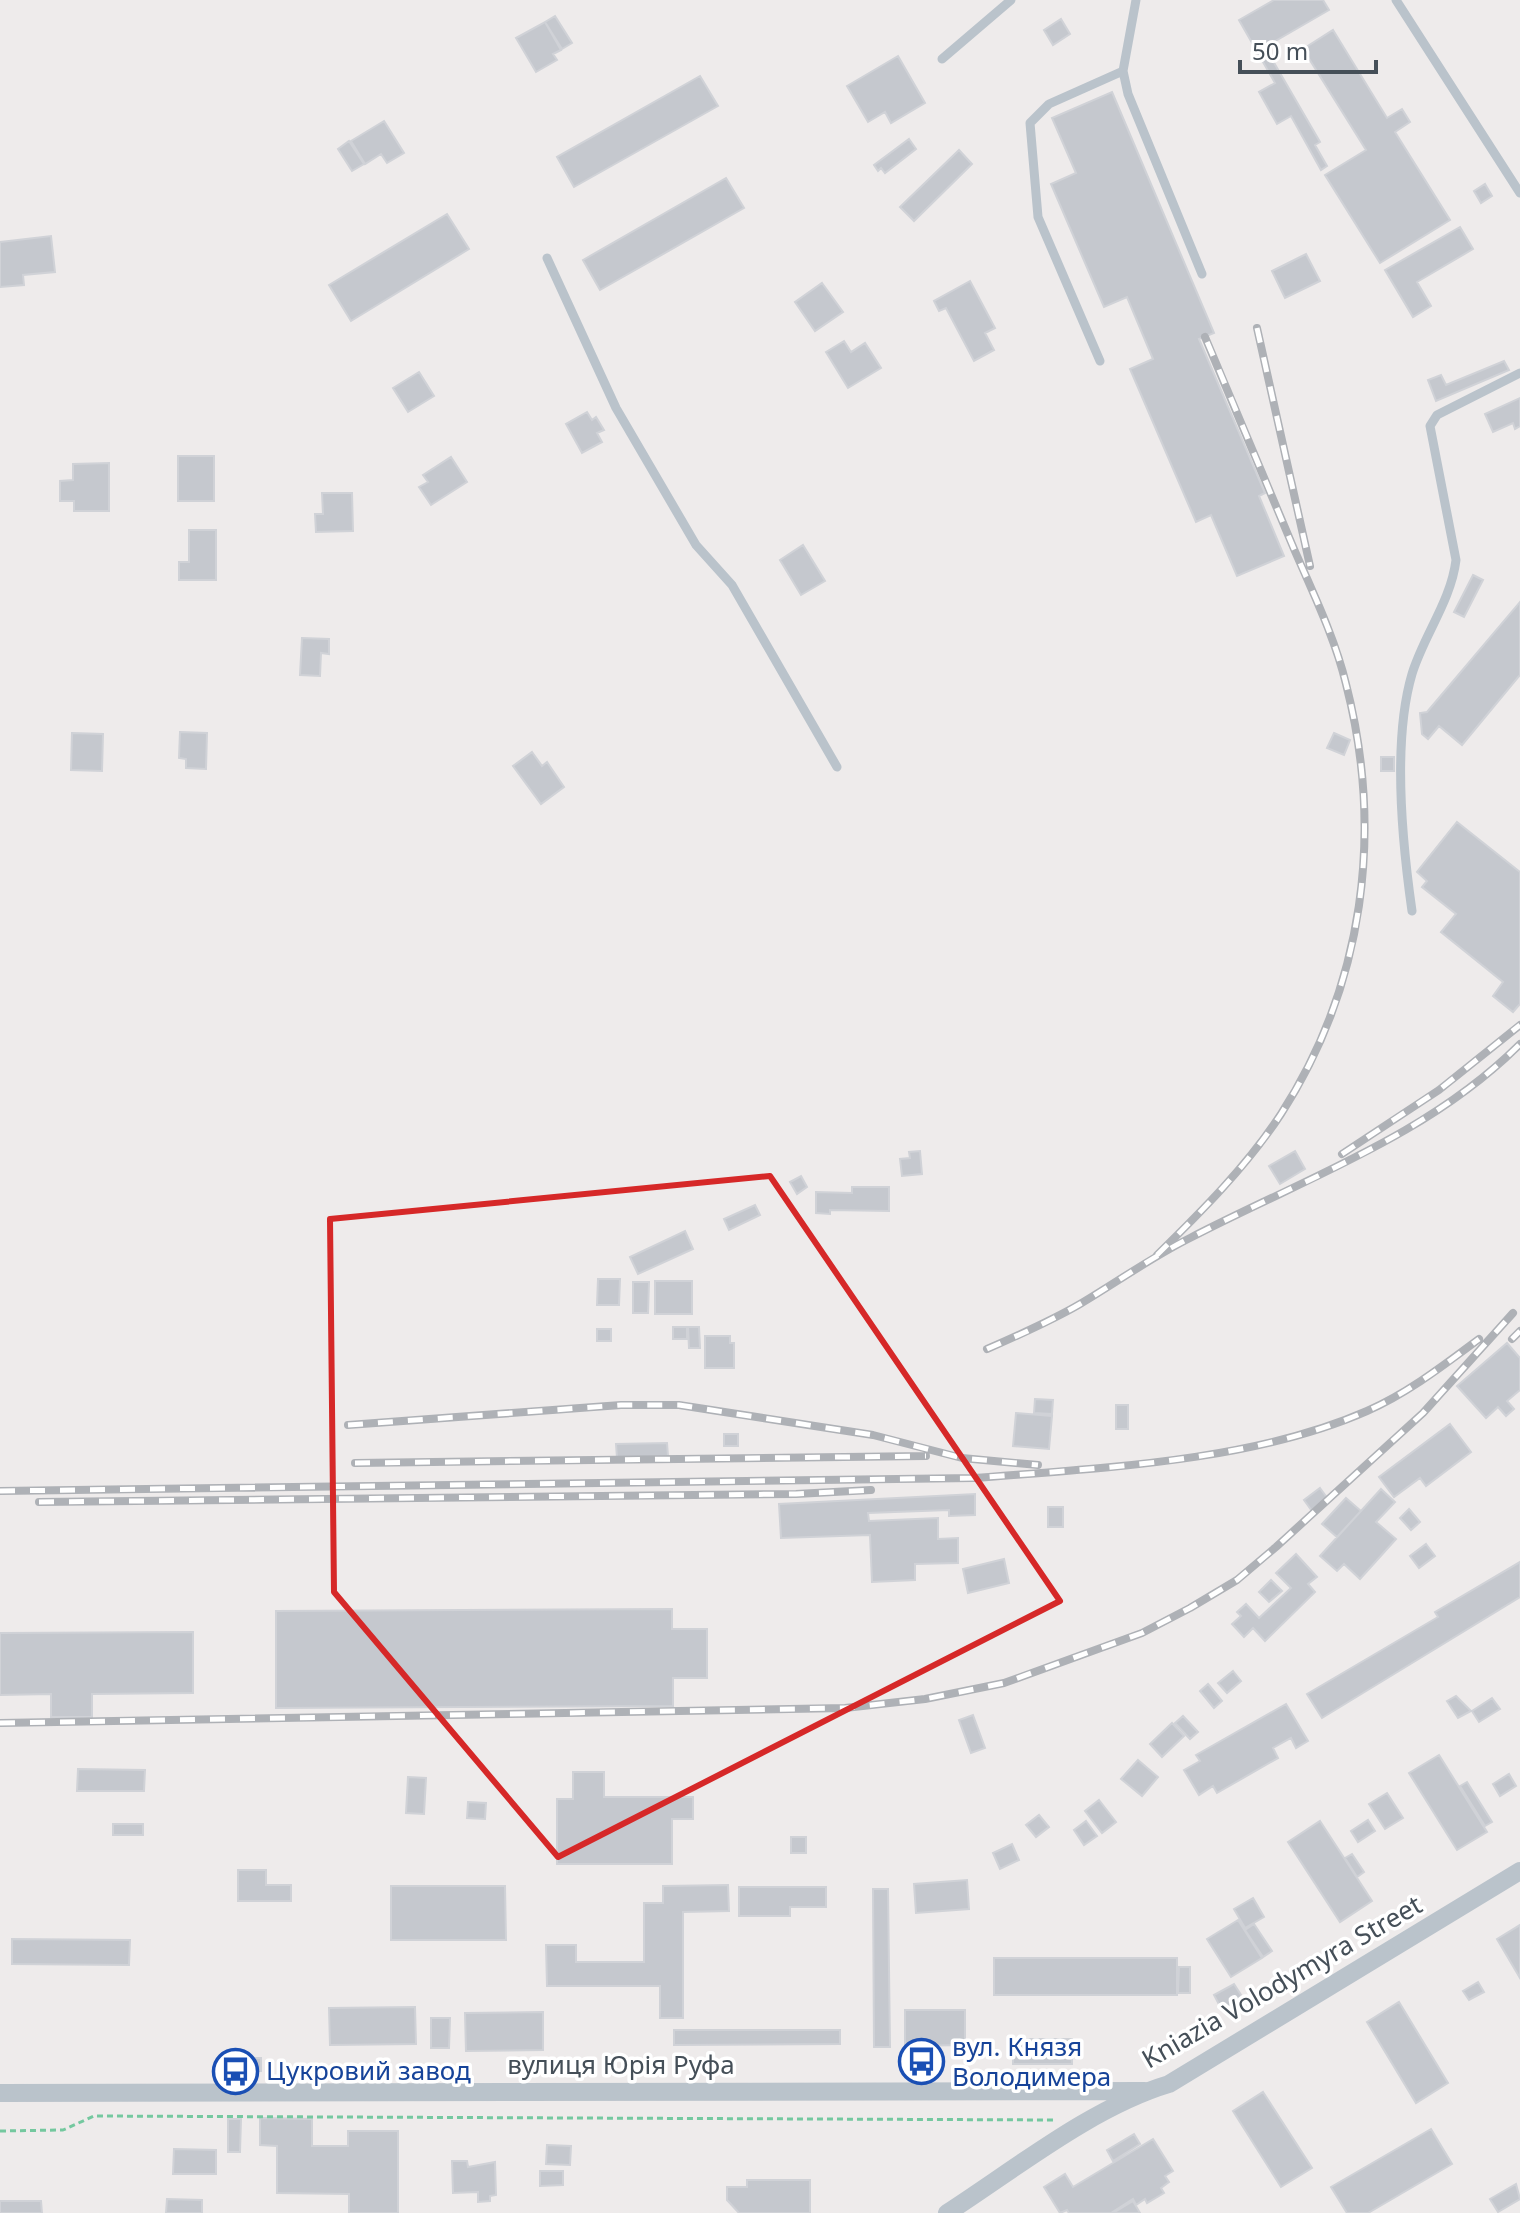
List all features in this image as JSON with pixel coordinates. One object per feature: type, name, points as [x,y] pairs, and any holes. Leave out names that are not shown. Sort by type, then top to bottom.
[{"type":"street","name":"Kniazia Volodymyra Street","points":[[947,2213],[1093,2120],[1145,2091],[1169,2084],[1520,1871]]},
{"type":"street","name":"вулиця Юрія Руфа","points":[[0,2093],[1145,2091]]},
{"type":"lane","points":[[942,59],[1011,0]]},
{"type":"lane","points":[[1136,0],[1123,71],[1128,94],[1202,274]]},
{"type":"lane","points":[[1396,0],[1520,193]]},
{"type":"lane","points":[[1100,361],[1038,217],[1030,123],[1049,104],[1123,71]]},
{"type":"lane","points":[[547,258],[616,408],[696,545],[732,585],[837,767]]},
{"type":"lane","points":[[1412,911],[1401,837],[1404,707],[1413,672],[1453,580],[1456,560],[1430,426],[1437,415],[1520,373]]},
{"type":"path","points":[[0,2131],[63,2130],[94,2116],[1061,2120]]},
{"type":"highlighted area","points":[[770,1176],[1060,1601],[558,1857],[334,1592],[330,1219]]},
{"type":"building","points":[[1274,0],[1323,0],[1329,10],[1265,47],[1320,142],[1315,145],[1327,166],[1321,170],[1291,116],[1277,124],[1259,92],[1275,83],[1239,20]]},
{"type":"building","points":[[555,16],[572,43],[562,49],[545,22]]},
{"type":"building","points":[[1061,19],[1070,34],[1053,45],[1044,30]]},
{"type":"building","points":[[545,22],[561,50],[553,54],[557,60],[536,72],[516,38]]},
{"type":"building","points":[[1333,30],[1387,118],[1402,109],[1410,122],[1395,132],[1450,220],[1380,263],[1325,175],[1366,150],[1303,49]]},
{"type":"building","points":[[898,56],[925,103],[891,123],[885,112],[868,122],[847,86]]},
{"type":"building","points":[[700,76],[718,106],[574,187],[557,157]]},
{"type":"building","points":[[1112,92],[1214,333],[1199,339],[1265,493],[1259,496],[1284,556],[1237,576],[1211,515],[1196,522],[1130,369],[1153,359],[1127,297],[1104,307],[1051,184],[1076,173],[1052,118]]},
{"type":"building","points":[[384,121],[404,153],[387,163],[381,154],[365,164],[351,141]]},
{"type":"building","points":[[909,139],[916,149],[885,173],[881,168],[878,171],[874,165]]},
{"type":"building","points":[[349,141],[364,164],[352,171],[338,149]]},
{"type":"building","points":[[959,150],[972,164],[914,221],[900,207]]},
{"type":"building","points":[[726,178],[744,208],[600,290],[583,260]]},
{"type":"building","points":[[1485,184],[1492,196],[1481,203],[1474,191]]},
{"type":"building","points":[[447,214],[469,249],[351,321],[329,285]]},
{"type":"building","points":[[1460,227],[1473,249],[1417,282],[1431,306],[1413,317],[1385,270]]},
{"type":"building","points":[[51,236],[55,272],[23,275],[24,285],[0,287],[0,242]]},
{"type":"building","points":[[1306,254],[1320,281],[1285,298],[1272,271]]},
{"type":"building","points":[[970,281],[995,328],[985,333],[994,350],[974,361],[946,308],[939,311],[934,301]]},
{"type":"building","points":[[822,283],[843,312],[815,331],[795,302]]},
{"type":"building","points":[[844,341],[851,352],[865,343],[881,368],[848,388],[826,352]]},
{"type":"building","points":[[1504,361],[1509,370],[1436,401],[1428,380],[1441,375],[1446,385]]},
{"type":"building","points":[[419,372],[434,396],[408,412],[393,388]]},
{"type":"building","points":[[1520,398],[1520,426],[1515,429],[1513,423],[1493,432],[1485,414]]},
{"type":"building","points":[[587,412],[592,420],[596,417],[604,430],[597,433],[602,442],[582,453],[566,424]]},
{"type":"building","points":[[178,456],[214,456],[214,501],[178,501]]},
{"type":"building","points":[[451,457],[467,482],[431,505],[419,487],[428,482],[423,475]]},
{"type":"building","points":[[109,463],[109,511],[74,511],[74,501],[60,501],[60,481],[73,480],[73,464]]},
{"type":"building","points":[[322,493],[352,493],[353,531],[316,532],[315,514],[323,514]]},
{"type":"building","points":[[189,530],[216,530],[216,580],[179,580],[179,562],[189,562]]},
{"type":"building","points":[[803,545],[825,581],[801,595],[780,560]]},
{"type":"building","points":[[1473,575],[1483,580],[1464,617],[1454,612]]},
{"type":"building","points":[[1520,602],[1520,675],[1462,745],[1439,726],[1428,739],[1422,734],[1420,713],[1427,712]]},
{"type":"building","points":[[302,638],[329,639],[329,654],[321,653],[320,676],[300,675]]},
{"type":"building","points":[[180,732],[207,733],[206,769],[186,768],[186,759],[179,758]]},
{"type":"building","points":[[72,733],[103,734],[102,771],[71,770]]},
{"type":"building","points":[[1334,733],[1350,740],[1344,755],[1327,748]]},
{"type":"building","points":[[532,752],[542,766],[547,762],[564,787],[541,804],[513,766]]},
{"type":"building","points":[[1381,757],[1394,757],[1394,771],[1381,771]]},
{"type":"building","points":[[1457,822],[1520,872],[1520,1004],[1513,1012],[1493,996],[1503,982],[1441,932],[1456,914],[1422,887],[1427,881],[1417,872]]},
{"type":"building","points":[[920,1151],[922,1174],[902,1176],[900,1159],[910,1158],[909,1152]]},
{"type":"building","points":[[1295,1151],[1305,1169],[1280,1184],[1269,1166]]},
{"type":"building","points":[[801,1176],[807,1187],[797,1194],[790,1182]]},
{"type":"building","points":[[852,1187],[889,1187],[889,1211],[830,1210],[830,1214],[816,1213],[816,1192],[852,1193]]},
{"type":"building","points":[[755,1205],[760,1215],[729,1230],[724,1219]]},
{"type":"building","points":[[685,1231],[693,1249],[638,1274],[630,1257]]},
{"type":"building","points":[[598,1279],[620,1279],[619,1305],[597,1305]]},
{"type":"building","points":[[655,1281],[692,1281],[692,1314],[655,1314]]},
{"type":"building","points":[[633,1282],[649,1282],[648,1313],[633,1313]]},
{"type":"building","points":[[673,1327],[687,1327],[687,1339],[673,1339]]},
{"type":"building","points":[[688,1327],[699,1327],[700,1348],[689,1348]]},
{"type":"building","points":[[597,1329],[611,1329],[611,1341],[597,1341]]},
{"type":"building","points":[[705,1336],[730,1336],[730,1343],[734,1343],[734,1368],[705,1368]]},
{"type":"building","points":[[1507,1343],[1520,1358],[1520,1390],[1507,1401],[1514,1409],[1506,1416],[1498,1407],[1486,1418],[1457,1386]]},
{"type":"building","points":[[1035,1399],[1053,1400],[1052,1414],[1034,1413]]},
{"type":"building","points":[[1116,1405],[1128,1405],[1128,1429],[1116,1429]]},
{"type":"building","points":[[1016,1413],[1052,1416],[1049,1449],[1013,1446]]},
{"type":"building","points":[[1450,1424],[1471,1452],[1426,1486],[1420,1478],[1394,1497],[1379,1477]]},
{"type":"building","points":[[724,1434],[738,1434],[738,1446],[724,1446]]},
{"type":"building","points":[[667,1443],[668,1456],[617,1458],[616,1444]]},
{"type":"building","points":[[1320,1488],[1328,1499],[1312,1511],[1304,1500]]},
{"type":"building","points":[[1381,1489],[1395,1502],[1376,1522],[1396,1539],[1360,1579],[1344,1564],[1337,1571],[1320,1556]]},
{"type":"building","points":[[975,1494],[975,1515],[949,1516],[949,1510],[868,1513],[869,1521],[938,1518],[938,1539],[958,1538],[958,1563],[915,1564],[915,1580],[872,1582],[870,1535],[781,1538],[779,1504]]},
{"type":"building","points":[[1346,1498],[1361,1511],[1337,1537],[1322,1524]]},
{"type":"building","points":[[1048,1507],[1063,1507],[1063,1527],[1048,1527]]},
{"type":"building","points":[[1409,1509],[1420,1522],[1411,1530],[1400,1518]]},
{"type":"building","points":[[1426,1544],[1435,1556],[1419,1568],[1410,1556]]},
{"type":"building","points":[[1296,1554],[1317,1577],[1308,1584],[1315,1592],[1265,1641],[1253,1628],[1244,1637],[1232,1624],[1241,1616],[1237,1612],[1246,1604],[1259,1618],[1291,1588],[1276,1573]]},
{"type":"building","points":[[1004,1559],[1009,1583],[968,1593],[963,1569]]},
{"type":"building","points":[[1520,1562],[1520,1597],[1322,1718],[1307,1694],[1438,1617],[1435,1612]]},
{"type":"building","points":[[1271,1580],[1282,1591],[1269,1602],[1259,1592]]},
{"type":"building","points":[[672,1609],[672,1629],[707,1629],[707,1678],[673,1678],[673,1706],[276,1708],[276,1611]]},
{"type":"building","points":[[193,1632],[193,1693],[92,1694],[92,1717],[51,1717],[51,1694],[0,1695],[0,1633]]},
{"type":"building","points":[[1233,1671],[1241,1681],[1227,1693],[1218,1683]]},
{"type":"building","points":[[1208,1684],[1222,1701],[1214,1708],[1200,1691]]},
{"type":"building","points":[[1456,1696],[1471,1711],[1458,1718],[1447,1701]]},
{"type":"building","points":[[1492,1698],[1500,1709],[1479,1722],[1472,1711]]},
{"type":"building","points":[[1286,1704],[1308,1741],[1296,1748],[1291,1738],[1273,1748],[1278,1758],[1217,1793],[1213,1786],[1199,1795],[1184,1770],[1200,1761],[1196,1755]]},
{"type":"building","points":[[973,1715],[985,1748],[971,1753],[959,1720]]},
{"type":"building","points":[[1183,1716],[1198,1732],[1190,1739],[1175,1723]]},
{"type":"building","points":[[1172,1723],[1184,1736],[1162,1757],[1150,1744]]},
{"type":"building","points":[[1439,1755],[1487,1832],[1457,1850],[1409,1773]]},
{"type":"building","points":[[1138,1760],[1158,1777],[1142,1796],[1121,1779]]},
{"type":"building","points":[[78,1769],[145,1770],[144,1791],[77,1791]]},
{"type":"building","points":[[573,1772],[604,1772],[604,1797],[693,1797],[693,1819],[672,1819],[672,1864],[557,1864],[557,1799],[573,1799]]},
{"type":"building","points":[[1509,1774],[1516,1786],[1500,1796],[1493,1784]]},
{"type":"building","points":[[408,1777],[426,1778],[424,1814],[406,1813]]},
{"type":"building","points":[[1467,1782],[1492,1822],[1485,1826],[1460,1786]]},
{"type":"building","points":[[1387,1793],[1403,1818],[1385,1829],[1369,1804]]},
{"type":"building","points":[[1099,1800],[1116,1822],[1102,1833],[1085,1811]]},
{"type":"building","points":[[468,1802],[486,1803],[485,1819],[467,1818]]},
{"type":"building","points":[[1039,1815],[1049,1827],[1036,1837],[1026,1825]]},
{"type":"building","points":[[1368,1820],[1375,1831],[1358,1842],[1351,1831]]},
{"type":"building","points":[[1086,1821],[1097,1836],[1084,1845],[1074,1830]]},
{"type":"building","points":[[1320,1821],[1372,1901],[1340,1922],[1288,1842]]},
{"type":"building","points":[[113,1824],[143,1824],[143,1835],[113,1835]]},
{"type":"building","points":[[791,1837],[806,1837],[806,1853],[791,1853]]},
{"type":"building","points":[[1012,1844],[1019,1860],[1000,1869],[993,1853]]},
{"type":"building","points":[[1352,1854],[1364,1872],[1357,1877],[1345,1858]]},
{"type":"building","points":[[238,1870],[266,1870],[266,1885],[291,1885],[291,1901],[238,1901]]},
{"type":"building","points":[[967,1880],[969,1909],[916,1913],[914,1884]]},
{"type":"building","points":[[728,1885],[729,1911],[683,1912],[683,2018],[660,2018],[660,1986],[547,1986],[546,1945],[576,1945],[576,1962],[644,1962],[644,1903],[663,1903],[663,1886]]},
{"type":"building","points":[[391,1886],[505,1886],[506,1940],[391,1940]]},
{"type":"building","points":[[739,1887],[826,1887],[826,1907],[790,1907],[790,1916],[739,1916]]},
{"type":"building","points":[[873,1889],[888,1889],[890,2047],[874,2047]]},
{"type":"building","points":[[1253,1898],[1264,1917],[1245,1928],[1234,1909]]},
{"type":"building","points":[[1238,1920],[1262,1958],[1231,1977],[1207,1939]]},
{"type":"building","points":[[1254,1924],[1272,1951],[1263,1957],[1245,1930]]},
{"type":"building","points":[[1520,1925],[1520,1978],[1497,1939]]},
{"type":"building","points":[[12,1939],[130,1940],[129,1965],[12,1964]]},
{"type":"building","points":[[994,1958],[1177,1958],[1177,1995],[994,1995]]},
{"type":"building","points":[[1179,1967],[1190,1967],[1190,1993],[1178,1993]]},
{"type":"building","points":[[1478,1982],[1484,1992],[1469,2000],[1463,1991]]},
{"type":"building","points":[[1234,1984],[1243,1998],[1222,2010],[1214,1995]]},
{"type":"building","points":[[1399,2002],[1448,2083],[1416,2103],[1367,2022]]},
{"type":"building","points":[[415,2007],[416,2044],[330,2045],[329,2008]]},
{"type":"building","points":[[905,2010],[965,2010],[965,2045],[905,2046]]},
{"type":"building","points":[[543,2012],[543,2050],[466,2051],[465,2013]]},
{"type":"building","points":[[431,2018],[450,2018],[449,2048],[431,2048]]},
{"type":"building","points":[[674,2030],[840,2030],[840,2044],[674,2045]]},
{"type":"building","points":[[1013,2039],[1072,2039],[1072,2064],[1013,2064]]},
{"type":"building","points":[[245,2058],[261,2058],[261,2071],[245,2071]]},
{"type":"building","points":[[1263,2092],[1312,2168],[1281,2187],[1233,2111]]},
{"type":"building","points":[[260,2118],[312,2119],[312,2146],[348,2146],[348,2131],[398,2131],[398,2213],[349,2213],[349,2194],[277,2193],[277,2146],[260,2145]]},
{"type":"building","points":[[228,2119],[241,2119],[240,2152],[228,2152]]},
{"type":"building","points":[[1431,2129],[1452,2164],[1368,2213],[1347,2213],[1331,2187]]},
{"type":"building","points":[[1134,2134],[1140,2144],[1113,2161],[1107,2150]]},
{"type":"building","points":[[1153,2139],[1173,2171],[1165,2176],[1169,2182],[1161,2188],[1164,2193],[1147,2203],[1145,2199],[1136,2205],[1133,2199],[1111,2213],[1069,2213],[1067,2210],[1060,2213],[1044,2187],[1065,2174],[1073,2187]]},
{"type":"building","points":[[547,2145],[571,2146],[570,2165],[546,2164]]},
{"type":"building","points":[[174,2149],[216,2150],[216,2174],[173,2174]]},
{"type":"building","points":[[452,2161],[467,2161],[468,2167],[495,2162],[496,2195],[490,2196],[490,2201],[478,2202],[478,2192],[453,2193]]},
{"type":"building","points":[[540,2171],[563,2171],[563,2185],[540,2186]]},
{"type":"building","points":[[747,2180],[810,2180],[810,2213],[739,2213],[727,2200],[727,2187],[747,2187]]},
{"type":"building","points":[[1516,2184],[1520,2199],[1498,2212],[1490,2199]]},
{"type":"building","points":[[167,2199],[202,2200],[202,2213],[166,2213]]},
{"type":"building","points":[[0,2201],[41,2201],[42,2213],[0,2213]]},
{"type":"building","points":[[1133,2201],[1140,2213],[1113,2213]]},
{"type":"railway","points":[[1257,328],[1310,566]]},
{"type":"railway","points":[[1157,1255],[1207,1205],[1253,1152],[1281,1114],[1309,1065],[1332,1013],[1348,960],[1359,906],[1364,851],[1364,795],[1358,740],[1336,650],[1205,337]]},
{"type":"railway","points":[[1342,1154],[1439,1090],[1520,1025]]},
{"type":"railway","points":[[987,1349],[1069,1310],[1176,1245],[1405,1130],[1446,1105],[1520,1044]]},
{"type":"railway","points":[[0,1723],[845,1708],[925,1699],[1004,1683],[1142,1633],[1237,1580],[1423,1413],[1513,1313]]},
{"type":"railway","points":[[1512,1339],[1520,1331]]},
{"type":"railway","points":[[0,1491],[974,1478],[1123,1466],[1225,1452],[1322,1428],[1397,1396],[1479,1339]]},
{"type":"railway","points":[[348,1425],[621,1405],[679,1405],[873,1435],[962,1458],[1038,1465]]},
{"type":"railway","points":[[355,1463],[926,1456]]},
{"type":"railway","points":[[39,1502],[796,1494],[871,1490]]},
{"type":"place","name":"вул. Князя Володимера","points":[[921,2062]]},
{"type":"place","name":"Цукровий завод","points":[[235,2071]]}]
